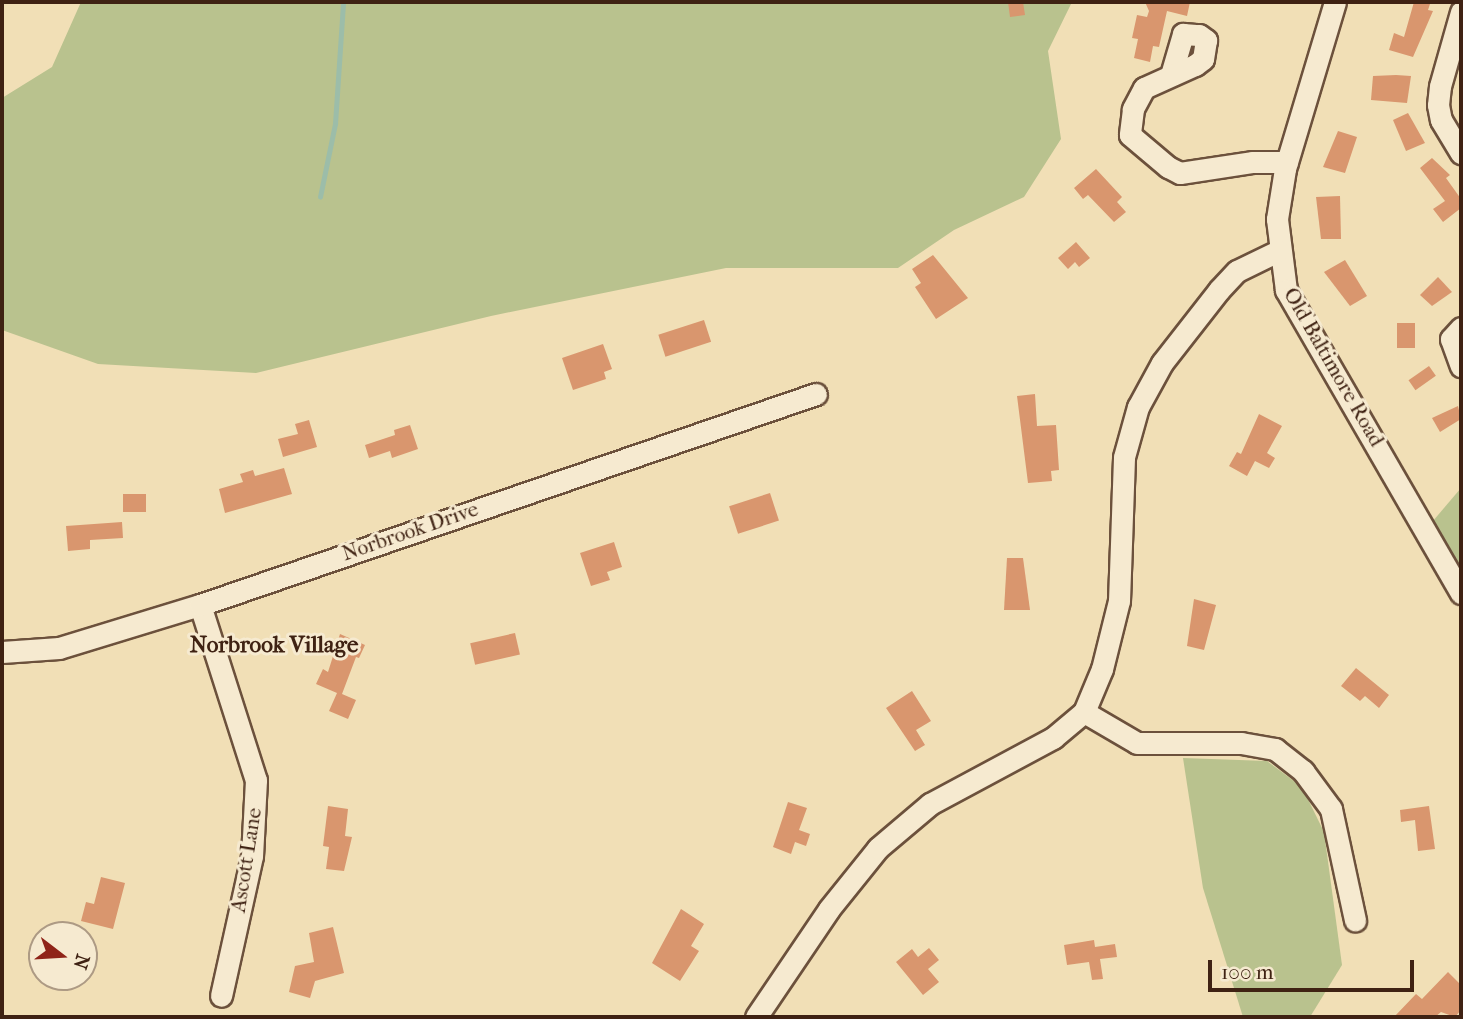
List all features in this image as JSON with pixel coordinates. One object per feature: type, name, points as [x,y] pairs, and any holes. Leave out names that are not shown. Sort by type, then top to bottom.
[{"type":"street","name":"Old Baltimore Road","points":[[1335,2],[1287,162],[1277,219],[1278,251],[1286,290],[1461,593]]},
{"type":"street","points":[[1461,12],[1440,86],[1438,105],[1441,120],[1461,153]]},
{"type":"street","points":[[1171,75],[1144,88],[1129,125],[1130,135],[1168,167],[1180,173],[1253,162],[1287,162]]},
{"type":"street","points":[[756,1017],[829,909],[878,848],[930,804],[1053,738],[1084,712],[1102,669],[1119,601],[1124,457],[1138,407],[1162,363],[1219,290],[1237,271],[1278,251]]},
{"type":"street","points":[[1461,328],[1451,339],[1461,366]]},
{"type":"street","name":"Norbrook Drive","points":[[2,652],[59,648],[200,605],[816,394]]},
{"type":"street","name":"Ascott Lane","points":[[200,605],[256,780],[252,856],[221,996]]},
{"type":"street","points":[[1084,712],[1137,743],[1241,743],[1275,749],[1303,771],[1331,809],[1355,920]]},
{"type":"green space","points":[[81,2],[1072,2],[1048,51],[1061,139],[1024,197],[954,230],[898,268],[726,268],[491,316],[256,373],[98,364],[2,330],[2,98],[52,67]]},
{"type":"green space","points":[[1461,488],[1461,593],[1427,528]]},
{"type":"green space","points":[[1183,758],[1267,761],[1302,787],[1324,832],[1342,965],[1310,1017],[1243,1017],[1203,888]]},
{"type":"building","points":[[1008,2],[1023,2],[1025,15],[1010,17]]},
{"type":"building","points":[[1145,2],[1190,2],[1187,16],[1167,11],[1159,47],[1153,46],[1150,62],[1134,58],[1138,39],[1132,38],[1137,15],[1147,17],[1149,11]]},
{"type":"building","points":[[1414,2],[1430,4],[1428,10],[1433,11],[1413,57],[1389,50],[1394,33],[1404,37]]},
{"type":"building","points":[[1373,76],[1411,76],[1407,103],[1371,100]]},
{"type":"building","points":[[1408,113],[1425,143],[1406,151],[1393,120]]},
{"type":"building","points":[[1338,131],[1357,137],[1345,173],[1323,167]]},
{"type":"building","points":[[1432,158],[1450,175],[1446,178],[1461,199],[1461,208],[1443,222],[1433,209],[1445,201],[1420,168]]},
{"type":"building","points":[[1096,169],[1122,197],[1117,202],[1126,212],[1114,222],[1088,195],[1083,199],[1074,188]]},
{"type":"building","points":[[1340,196],[1341,239],[1321,239],[1316,197]]},
{"type":"building","points":[[1076,242],[1090,258],[1079,267],[1075,262],[1068,269],[1058,258]]},
{"type":"building","points":[[933,255],[968,298],[936,319],[915,287],[921,283],[912,269]]},
{"type":"building","points":[[1345,260],[1367,296],[1350,306],[1324,272]]},
{"type":"building","points":[[1438,277],[1452,292],[1432,306],[1420,295]]},
{"type":"building","points":[[704,320],[711,342],[665,357],[658,335]]},
{"type":"building","points":[[1397,323],[1415,323],[1415,348],[1397,348]]},
{"type":"building","points":[[603,344],[612,369],[604,372],[606,379],[573,390],[562,358]]},
{"type":"building","points":[[1429,366],[1436,376],[1415,390],[1409,380]]},
{"type":"building","points":[[1035,394],[1037,426],[1056,425],[1059,470],[1051,471],[1052,481],[1028,483],[1017,396]]},
{"type":"building","points":[[1458,406],[1461,419],[1440,432],[1432,418]]},
{"type":"building","points":[[1259,414],[1282,426],[1267,453],[1275,458],[1269,468],[1255,461],[1247,476],[1229,466],[1237,452],[1241,454]]},
{"type":"building","points":[[309,420],[317,447],[283,457],[278,439],[298,434],[295,424]]},
{"type":"building","points":[[410,425],[418,449],[392,458],[390,451],[369,458],[365,445],[395,435],[394,430]]},
{"type":"building","points":[[284,468],[292,494],[225,513],[219,489],[243,482],[240,474],[253,470],[255,476]]},
{"type":"building","points":[[770,493],[779,521],[738,534],[729,506]]},
{"type":"building","points":[[123,494],[146,494],[146,512],[123,512]]},
{"type":"building","points":[[122,522],[123,538],[90,540],[90,549],[68,551],[66,526]]},
{"type":"building","points":[[614,542],[622,567],[607,572],[610,580],[591,586],[580,553]]},
{"type":"building","points":[[1007,558],[1023,558],[1030,610],[1004,610]]},
{"type":"building","points":[[1194,599],[1216,605],[1204,650],[1187,646]]},
{"type":"building","points":[[515,633],[520,654],[475,665],[470,643]]},
{"type":"building","points":[[340,634],[365,645],[359,658],[356,657],[342,694],[356,700],[348,719],[329,711],[337,693],[316,684],[323,669],[328,672]]},
{"type":"building","points":[[1356,668],[1389,695],[1379,708],[1365,696],[1360,701],[1341,686]]},
{"type":"building","points":[[912,691],[931,721],[916,730],[925,745],[915,751],[886,708]]},
{"type":"building","points":[[788,802],[807,808],[799,830],[810,834],[806,846],[795,842],[791,854],[773,847]]},
{"type":"building","points":[[328,806],[348,809],[345,836],[352,837],[344,871],[326,869],[329,847],[323,846]]},
{"type":"building","points":[[1429,806],[1435,849],[1418,851],[1415,820],[1401,822],[1400,810]]},
{"type":"building","points":[[101,877],[125,883],[113,929],[98,925],[98,921],[81,921],[86,902],[94,904]]},
{"type":"building","points":[[681,909],[704,924],[691,946],[699,951],[680,981],[652,963]]},
{"type":"building","points":[[333,927],[344,973],[315,981],[310,998],[289,992],[295,966],[314,962],[309,933]]},
{"type":"building","points":[[1094,940],[1095,947],[1115,944],[1117,957],[1100,959],[1103,979],[1092,980],[1089,962],[1067,965],[1064,945]]},
{"type":"building","points":[[929,948],[939,960],[928,969],[939,982],[923,995],[896,962],[912,949],[918,957]]},
{"type":"building","points":[[1448,972],[1461,985],[1461,1010],[1455,1017],[1441,1012],[1435,1017],[1394,1017],[1416,994],[1422,999]]},
{"type":"waterway","points":[[320,197],[335,124],[343,2]]},
{"type":"district","name":"Norbrook Village","points":[[274,645]]}]
